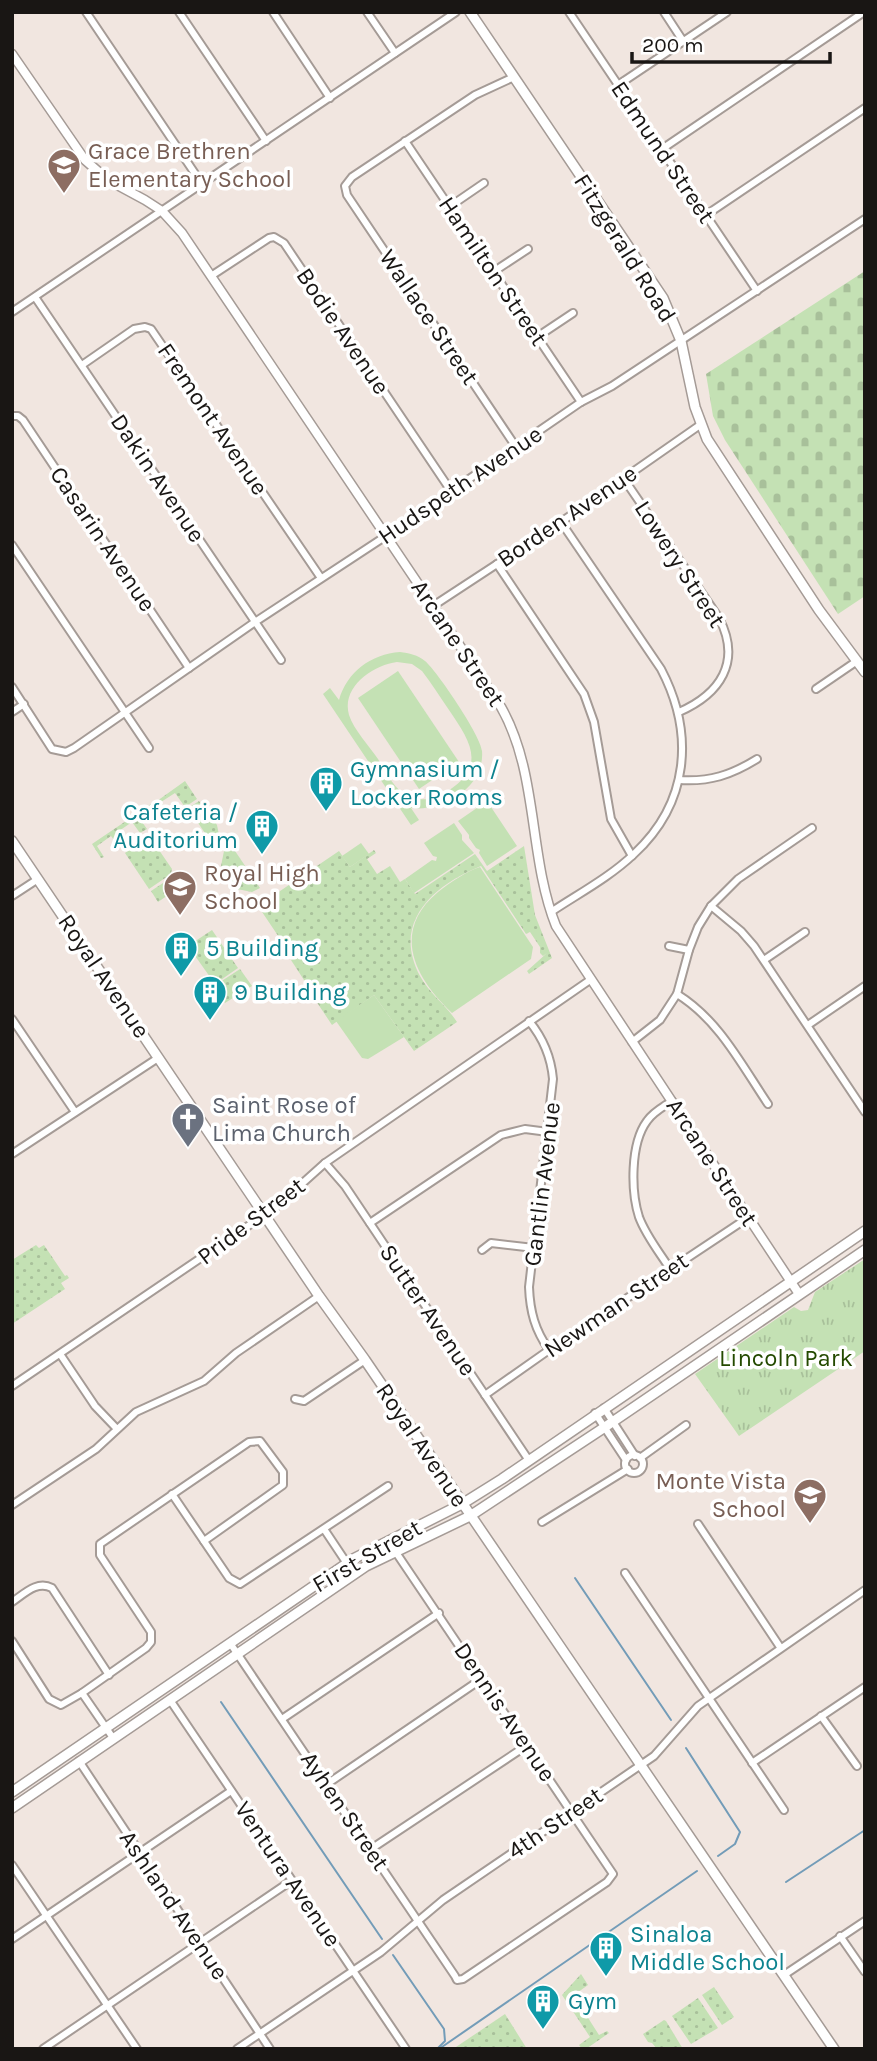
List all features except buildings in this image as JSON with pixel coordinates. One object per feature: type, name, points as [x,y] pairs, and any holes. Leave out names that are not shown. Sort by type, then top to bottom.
[{"type":"main road","name":"Fitzgerald Road","points":[[470,12],[663,298],[681,341],[700,425],[715,455],[819,610],[865,672]]},
{"type":"main road","name":"Royal Avenue","points":[[12,841],[318,1296],[365,1360],[834,2049]]},
{"type":"main road","name":"First Street","points":[[12,1792],[346,1563],[462,1504],[865,1231]]},
{"type":"main road","name":"First Street","points":[[12,1808],[354,1574],[395,1551],[470,1516],[865,1250]]},
{"type":"street","points":[[86,12],[202,184]]},
{"type":"street","points":[[179,12],[266,141]]},
{"type":"street","points":[[273,12],[330,97]]},
{"type":"street","points":[[368,12],[395,54]]},
{"type":"street","points":[[12,312],[456,12]]},
{"type":"street","name":"Edmund Street","points":[[569,12],[757,291]]},
{"type":"street","points":[[664,12],[683,41]]},
{"type":"street","points":[[618,85],[727,12]]},
{"type":"street","points":[[662,149],[864,12]]},
{"type":"street","name":"Arcane Street","points":[[12,54],[85,160],[108,180],[162,211],[182,233],[501,708],[514,732],[521,755],[544,889],[562,938],[799,1294]]},
{"type":"street","points":[[405,141],[475,95],[514,78]]},
{"type":"street","points":[[705,215],[865,108]]},
{"type":"street","name":"Wallace Street","points":[[405,141],[352,177],[345,186],[347,195],[516,447]]},
{"type":"street","name":"Hamilton Street","points":[[405,141],[581,402]]},
{"type":"street","points":[[449,207],[484,183]]},
{"type":"street","name":"Hudspeth Avenue","points":[[24,705],[52,749],[66,752],[74,748],[581,402],[612,386],[865,219]]},
{"type":"street","name":"Bodie Avenue","points":[[211,276],[269,238],[274,237],[284,243],[451,491]]},
{"type":"street","points":[[493,272],[528,249]]},
{"type":"street","name":"Dakin Avenue","points":[[35,297],[281,660]]},
{"type":"street","points":[[537,337],[573,313]]},
{"type":"street","name":"Fremont Avenue","points":[[82,365],[134,329],[150,329],[321,578]]},
{"type":"street","name":"Casarin Avenue","points":[[12,416],[19,416],[23,420],[189,668]]},
{"type":"street","name":"Borden Avenue","points":[[433,606],[561,522],[700,425]]},
{"type":"street","name":"Lowery Street","points":[[624,479],[719,618],[727,637],[728,661],[719,684],[702,701],[679,712]]},
{"type":"street","points":[[551,912],[632,856],[648,840],[662,821],[672,800],[679,780],[683,747],[679,712],[661,669],[561,522]]},
{"type":"street","points":[[12,545],[149,748]]},
{"type":"street","points":[[497,564],[584,694],[594,722],[611,819],[632,856]]},
{"type":"street","points":[[816,689],[857,661]]},
{"type":"street","points":[[12,687],[24,705],[12,712]]},
{"type":"street","points":[[679,780],[719,778],[757,759]]},
{"type":"street","points":[[632,1042],[660,1020],[677,995],[689,950],[698,927],[711,906],[738,880],[813,828]]},
{"type":"street","points":[[12,896],[38,879]]},
{"type":"street","points":[[711,906],[741,931],[764,960],[865,1112]]},
{"type":"street","points":[[764,960],[805,932]]},
{"type":"street","points":[[669,946],[689,950]]},
{"type":"street","name":"Pride Street","points":[[12,1386],[283,1202],[325,1163],[590,979]]},
{"type":"street","points":[[808,1025],[865,986]]},
{"type":"street","points":[[677,995],[694,1005],[711,1021],[768,1104]]},
{"type":"street","points":[[12,1019],[75,1112]]},
{"type":"street","name":"Gantlin Avenue","points":[[529,1021],[544,1042],[552,1068],[553,1089],[529,1287],[535,1327],[549,1350]]},
{"type":"street","points":[[12,1154],[158,1058]]},
{"type":"street","points":[[670,1269],[640,1219],[633,1181],[637,1144],[642,1130],[654,1114],[672,1101]]},
{"type":"street","points":[[370,1223],[501,1135],[525,1129],[548,1132]]},
{"type":"street","name":"Sutter Avenue","points":[[325,1163],[345,1186],[528,1460]]},
{"type":"street","name":"Newman Street","points":[[485,1395],[748,1217]]},
{"type":"street","points":[[482,1250],[491,1243],[534,1248]]},
{"type":"street","points":[[12,1505],[86,1457],[135,1412],[204,1381],[236,1353],[318,1296]]},
{"type":"street","points":[[60,1354],[95,1406],[117,1429]]},
{"type":"street","points":[[295,1399],[304,1401],[365,1360]]},
{"type":"street","points":[[600,1411],[638,1457],[643,1466],[639,1472],[635,1474],[628,1469],[609,1424]]},
{"type":"street","points":[[626,1460],[638,1457],[686,1425]]},
{"type":"street","points":[[12,1641],[49,1699],[56,1704],[67,1704],[146,1648],[151,1642],[150,1630],[100,1555],[100,1545],[103,1540],[249,1441],[257,1440],[264,1444],[283,1472],[285,1481],[281,1488],[204,1541]]},
{"type":"street","points":[[542,1522],[628,1469]]},
{"type":"street","points":[[172,1494],[229,1578],[239,1584],[245,1583],[388,1486]]},
{"type":"street","points":[[698,1524],[780,1647]]},
{"type":"street","points":[[324,1529],[354,1574]]},
{"type":"street","name":"Dennis Avenue","points":[[395,1551],[613,1874],[607,1882],[463,1979],[457,1980]]},
{"type":"street","points":[[625,1573],[784,1810]]},
{"type":"street","points":[[12,1602],[36,1586],[45,1584],[52,1588],[108,1675]]},
{"type":"street","name":"4th Street","points":[[237,2049],[353,1971],[443,1900],[642,1765],[662,1749],[688,1715],[708,1698],[865,1590]]},
{"type":"street","points":[[282,1719],[439,1613]]},
{"type":"street","name":"Ayhen Street","points":[[230,1643],[457,1980]]},
{"type":"street","points":[[327,1784],[483,1678]]},
{"type":"street","points":[[752,1763],[865,1687]]},
{"type":"street","points":[[82,1693],[113,1738]]},
{"type":"street","name":"Ventura Avenue","points":[[170,1699],[406,2049]]},
{"type":"street","points":[[821,1716],[857,1766]]},
{"type":"street","points":[[371,1849],[526,1746]]},
{"type":"street","name":"Ashland Avenue","points":[[79,1761],[270,2049]]},
{"type":"street","points":[[12,1939],[231,1791]]},
{"type":"street","points":[[12,1865],[137,2049]]},
{"type":"street","points":[[43,2049],[291,1881]]},
{"type":"street","points":[[783,1975],[865,1921]]},
{"type":"street","points":[[840,1936],[865,1972]]},
{"type":"green space","points":[[865,271],[865,596],[838,614],[725,440],[713,416],[706,374]]},
{"type":"green space","points":[[389,653],[413,655],[431,667],[467,719],[482,751],[477,776],[469,786],[460,794],[436,806],[411,808],[419,820],[411,825],[323,694],[330,688],[339,700],[354,673],[370,661]],"holes":[[[388,664],[412,664],[422,671],[449,710],[463,732],[471,752],[468,772],[448,791],[434,798],[413,798],[394,785],[349,715],[350,695],[361,679]]]},
{"type":"green space","points":[[398,671],[459,762],[419,789],[358,698]]},
{"type":"green space","points":[[185,781],[197,799],[185,807],[175,793],[161,802],[167,811],[165,813],[157,801]]},
{"type":"green space","points":[[199,801],[217,825],[220,840],[213,845],[188,808]]},
{"type":"green space","points":[[487,801],[517,846],[487,866],[479,853],[480,850],[458,821]]},
{"type":"green space","points":[[154,802],[164,816],[154,807],[137,819],[140,819],[147,829],[140,833],[132,822],[119,831],[127,843],[120,848],[111,836],[97,846],[104,857],[101,858],[92,844]]},
{"type":"green space","points":[[454,823],[462,835],[462,840],[474,853],[414,893],[405,879],[432,860],[436,861],[437,857],[433,856],[424,843]]},
{"type":"green space","points":[[147,836],[172,869],[171,874],[149,889],[125,853]]},
{"type":"green space","points":[[361,843],[369,854],[350,867],[342,856]]},
{"type":"green space","points":[[231,845],[260,888],[252,892],[237,889],[221,866],[224,851]]},
{"type":"green space","points":[[524,846],[535,915],[552,958],[529,974],[527,971],[547,953],[543,956],[540,953],[540,947],[530,932],[526,934],[481,866],[448,884],[433,895],[414,922],[412,957],[428,988],[457,1022],[414,1051],[374,995],[332,1025],[291,960],[293,958],[258,906],[339,851],[350,867],[374,850],[376,853],[367,859],[377,874],[390,866],[400,882],[405,879],[415,894],[475,854],[487,871]]},
{"type":"green space","points":[[480,867],[533,947],[531,959],[452,1013],[427,985],[418,970],[412,938],[415,922],[438,892],[464,874]]},
{"type":"green space","points":[[175,875],[182,883],[180,887],[158,902],[151,891]]},
{"type":"green space","points":[[212,930],[238,968],[215,984],[188,946]]},
{"type":"green space","points":[[240,969],[252,986],[225,1003],[214,986]]},
{"type":"green space","points":[[374,995],[404,1037],[368,1059],[362,1058],[336,1021]]},
{"type":"green space","points":[[36,1245],[39,1248],[44,1245],[69,1278],[61,1283],[65,1289],[12,1324],[12,1260]]},
{"type":"green space","name":"Lincoln Park","points":[[865,1259],[865,1351],[739,1436],[695,1374],[794,1307],[801,1311],[808,1310],[815,1292]]},
{"type":"green space","points":[[581,1974],[588,1985],[574,1995],[580,2004],[589,1999],[592,2003],[583,2010],[599,2035],[607,2031],[609,2033],[586,2049],[579,2045],[590,2037],[562,1995]]},
{"type":"green space","points":[[714,1987],[734,2017],[722,2025],[702,1995]]},
{"type":"green space","points":[[698,1998],[718,2028],[691,2044],[672,2016]]},
{"type":"green space","points":[[505,2014],[527,2049],[453,2049]]},
{"type":"green space","points":[[664,2020],[683,2049],[657,2049],[648,2042],[643,2034]]},
{"type":"waterway","points":[[575,1578],[671,1720]]},
{"type":"waterway","points":[[221,1702],[382,1939]]},
{"type":"waterway","points":[[686,1748],[740,1832],[735,1844],[718,1856]]},
{"type":"waterway","points":[[786,1882],[865,1830]]},
{"type":"waterway","points":[[439,2049],[697,1871]]},
{"type":"waterway","points":[[393,1955],[444,2029],[445,2041],[437,2049]]},
{"type":"place","name":"Grace Brethren Elementary School","points":[[64,195]]},
{"type":"place","name":"Gymnasium / Locker Rooms","points":[[326,813]]},
{"type":"place","name":"Cafeteria / Auditorium","points":[[262,856]]},
{"type":"place","name":"Royal High School","points":[[180,917]]},
{"type":"place","name":"5 Building","points":[[181,978]]},
{"type":"place","name":"9 Building","points":[[210,1022]]},
{"type":"place","name":"Saint Rose of Lima Church","points":[[188,1149]]},
{"type":"place","name":"Monte Vista School","points":[[810,1525]]},
{"type":"place","name":"Sinaloa Middle School","points":[[606,1978]]},
{"type":"place","name":"Gym","points":[[543,2031]]}]
